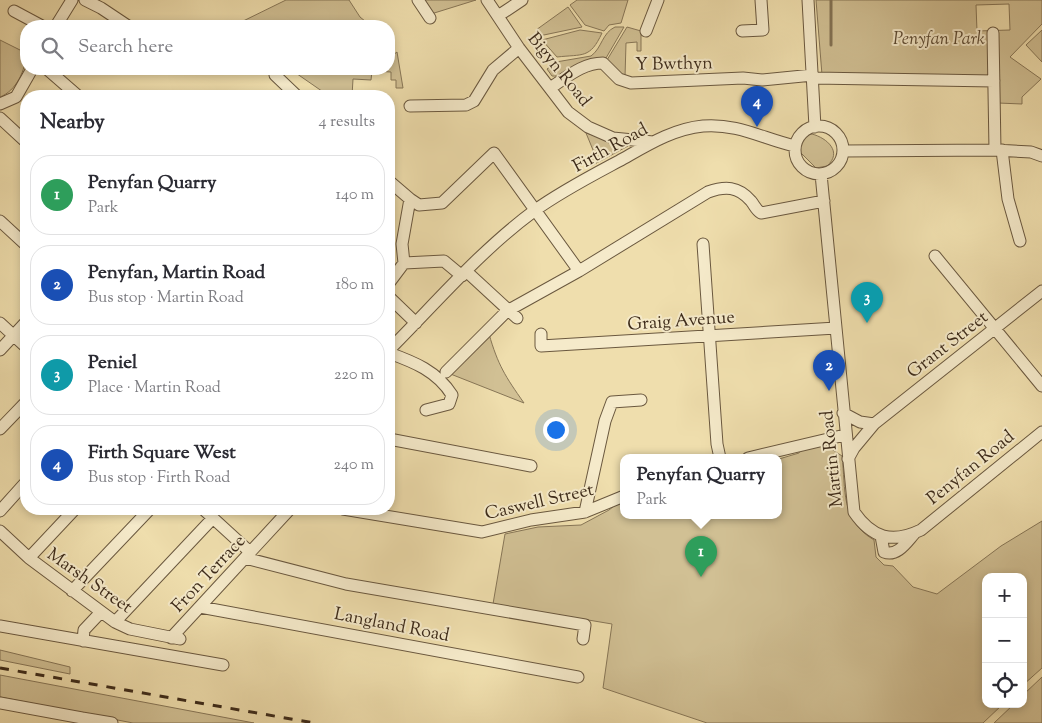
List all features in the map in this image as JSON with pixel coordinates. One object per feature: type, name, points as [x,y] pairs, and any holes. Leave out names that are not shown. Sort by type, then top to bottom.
[{"type":"street","points":[[60,20],[72,0]]},
{"type":"street","points":[[85,0],[102,8],[119,20]]},
{"type":"street","points":[[418,0],[430,18]]},
{"type":"street","name":"Bigyn Road","points":[[487,0],[519,48],[568,112],[588,126],[613,138],[653,142]]},
{"type":"street","points":[[498,16],[522,0]]},
{"type":"street","name":"Y Bwthyn","points":[[646,31],[658,0]]},
{"type":"street","points":[[742,31],[763,30],[761,0]]},
{"type":"street","points":[[808,0],[814,76],[815,126]]},
{"type":"street","points":[[14,11],[31,20]]},
{"type":"street","points":[[993,33],[998,150],[1008,198],[1020,240]]},
{"type":"street","points":[[410,106],[466,105],[474,101],[492,70],[519,48]]},
{"type":"street","name":"Y Bwthyn","points":[[550,88],[575,71],[592,63],[603,63],[619,79],[631,83],[743,78],[762,80],[814,76],[994,80]]},
{"type":"street","points":[[0,104],[16,97],[29,75]]},
{"type":"street","points":[[54,75],[71,90]]},
{"type":"street","points":[[275,75],[291,90]]},
{"type":"street","points":[[0,118],[20,136]]},
{"type":"street","name":"Firth Road","points":[[395,346],[498,240],[536,210],[653,142],[677,131],[704,126],[719,126],[743,129],[795,146]]},
{"type":"street","points":[[815,126],[823,126],[836,133],[841,139],[843,151],[836,168],[822,174],[814,174],[801,166],[797,160],[795,146],[802,133],[815,126]]},
{"type":"street","points":[[843,151],[998,150],[1042,156]]},
{"type":"street","points":[[395,186],[419,205],[442,203],[494,153],[579,271]]},
{"type":"street","points":[[474,157],[477,168]]},
{"type":"street","name":"Martin Road","points":[[822,174],[843,413],[854,512],[864,527],[881,536]]},
{"type":"street","points":[[446,372],[512,314],[686,204],[720,187],[731,188],[741,192],[761,213],[824,201]]},
{"type":"street","points":[[395,274],[404,263],[402,244],[410,199]]},
{"type":"street","points":[[0,221],[20,239]]},
{"type":"street","points":[[703,244],[719,454]]},
{"type":"street","points":[[935,256],[1042,386]]},
{"type":"street","points":[[404,263],[444,261],[464,273],[512,314]]},
{"type":"street","name":"Grant Street","points":[[848,461],[854,448],[874,424],[1042,291]]},
{"type":"street","points":[[395,303],[416,323]]},
{"type":"street","points":[[0,323],[20,341]]},
{"type":"street","points":[[0,350],[20,328]]},
{"type":"street","name":"Graig Avenue","points":[[541,334],[542,346],[836,328]]},
{"type":"street","points":[[395,355],[429,369],[448,388],[452,395],[449,404],[426,410]]},
{"type":"street","points":[[585,512],[605,421],[612,402],[640,400]]},
{"type":"street","points":[[0,429],[20,408]]},
{"type":"street","points":[[843,413],[860,422],[874,424]]},
{"type":"street","name":"Penyfan Road","points":[[881,536],[881,549],[884,552],[890,554],[898,550],[1042,432]]},
{"type":"street","points":[[764,454],[845,434]]},
{"type":"street","points":[[395,441],[531,466]]},
{"type":"street","points":[[0,510],[20,488]]},
{"type":"street","name":"Caswell Street","points":[[379,515],[482,532],[531,520],[585,512],[620,498]]},
{"type":"street","points":[[29,558],[69,515]]},
{"type":"street","points":[[72,591],[144,515]]},
{"type":"street","points":[[114,622],[206,515]]},
{"type":"street","points":[[212,515],[248,555],[346,584],[585,625],[583,639]]},
{"type":"street","name":"Fron Terrace","points":[[175,639],[200,606],[285,515]]},
{"type":"street","name":"Marsh Street","points":[[0,531],[29,558],[114,622],[130,629],[175,639]]},
{"type":"street","points":[[881,536],[904,537],[918,532]]},
{"type":"street","name":"Langland Road","points":[[200,606],[578,677]]},
{"type":"street","points":[[83,641],[84,630],[101,612]]},
{"type":"street","points":[[0,626],[223,665]]},
{"type":"street","points":[[0,703],[82,720],[112,723]]},
{"type":"green space","points":[[286,0],[349,0],[364,20],[245,20]]},
{"type":"green space","points":[[421,0],[476,0],[431,14]]},
{"type":"green space","points":[[577,0],[628,0],[621,23],[609,25],[604,31],[585,25],[570,5]]},
{"type":"green space","name":"Penyfan Park","points":[[816,0],[1042,0],[1042,24],[1010,57],[1041,79],[1022,97],[1022,104],[998,103],[998,78],[822,75]],"holes":[[[1009,4],[1010,30],[977,31],[976,5]]]},
{"type":"green space","points":[[568,7],[582,27],[539,36],[536,30]]},
{"type":"green space","points":[[615,27],[624,27],[606,58],[588,60],[557,76],[552,76],[547,69],[556,62],[591,56],[598,49],[607,33]]},
{"type":"green space","points":[[627,27],[641,31],[641,51],[637,51],[637,42],[626,43],[625,77],[607,60]]},
{"type":"green space","points":[[580,30],[602,33],[594,47],[585,54],[557,57],[542,40]]},
{"type":"green space","points":[[1042,30],[1042,62],[1026,45]]},
{"type":"green space","points":[[0,40],[20,50],[21,75],[11,90],[0,97]]},
{"type":"green space","points":[[397,52],[403,88],[396,88],[396,80],[391,80],[391,75],[395,75],[395,54]]},
{"type":"green space","points":[[299,75],[372,75],[371,80],[353,79],[352,90],[320,90]]},
{"type":"green space","points":[[586,133],[628,146],[591,166],[593,150]]},
{"type":"green space","points":[[812,134],[828,142],[831,146],[834,156],[827,166],[816,168],[800,152],[802,140]]},
{"type":"green space","points":[[489,334],[503,370],[524,403],[448,373]]},
{"type":"green space","points":[[819,445],[827,446],[842,456],[845,492],[850,514],[863,532],[874,540],[876,557],[884,565],[893,566],[913,587],[937,594],[1001,546],[1042,521],[1042,668],[1027,681],[1027,573],[982,573],[982,708],[999,708],[983,723],[707,723],[603,688],[612,624],[493,604],[505,534],[538,527],[581,525],[609,510],[620,501],[620,519],[782,519],[782,458],[799,453],[801,449]]},
{"type":"green space","points":[[0,650],[70,667],[70,674],[0,660]]},
{"type":"green space","points":[[0,675],[254,723],[133,723],[0,697]]},
{"type":"green space","points":[[1042,677],[1042,723],[994,723],[1010,708],[1027,708],[1027,691]]},
{"type":"waterway","points":[[831,0],[831,45]]},
{"type":"railway","points":[[0,668],[314,723]]},
{"type":"place","name":"Firth Square West","points":[[757,127]]},
{"type":"place","name":"Peniel","points":[[867,323]]},
{"type":"place","name":"Penyfan, Martin Road","points":[[829,391]]},
{"type":"place","name":"Penyfan Quarry","points":[[701,577]]}]
